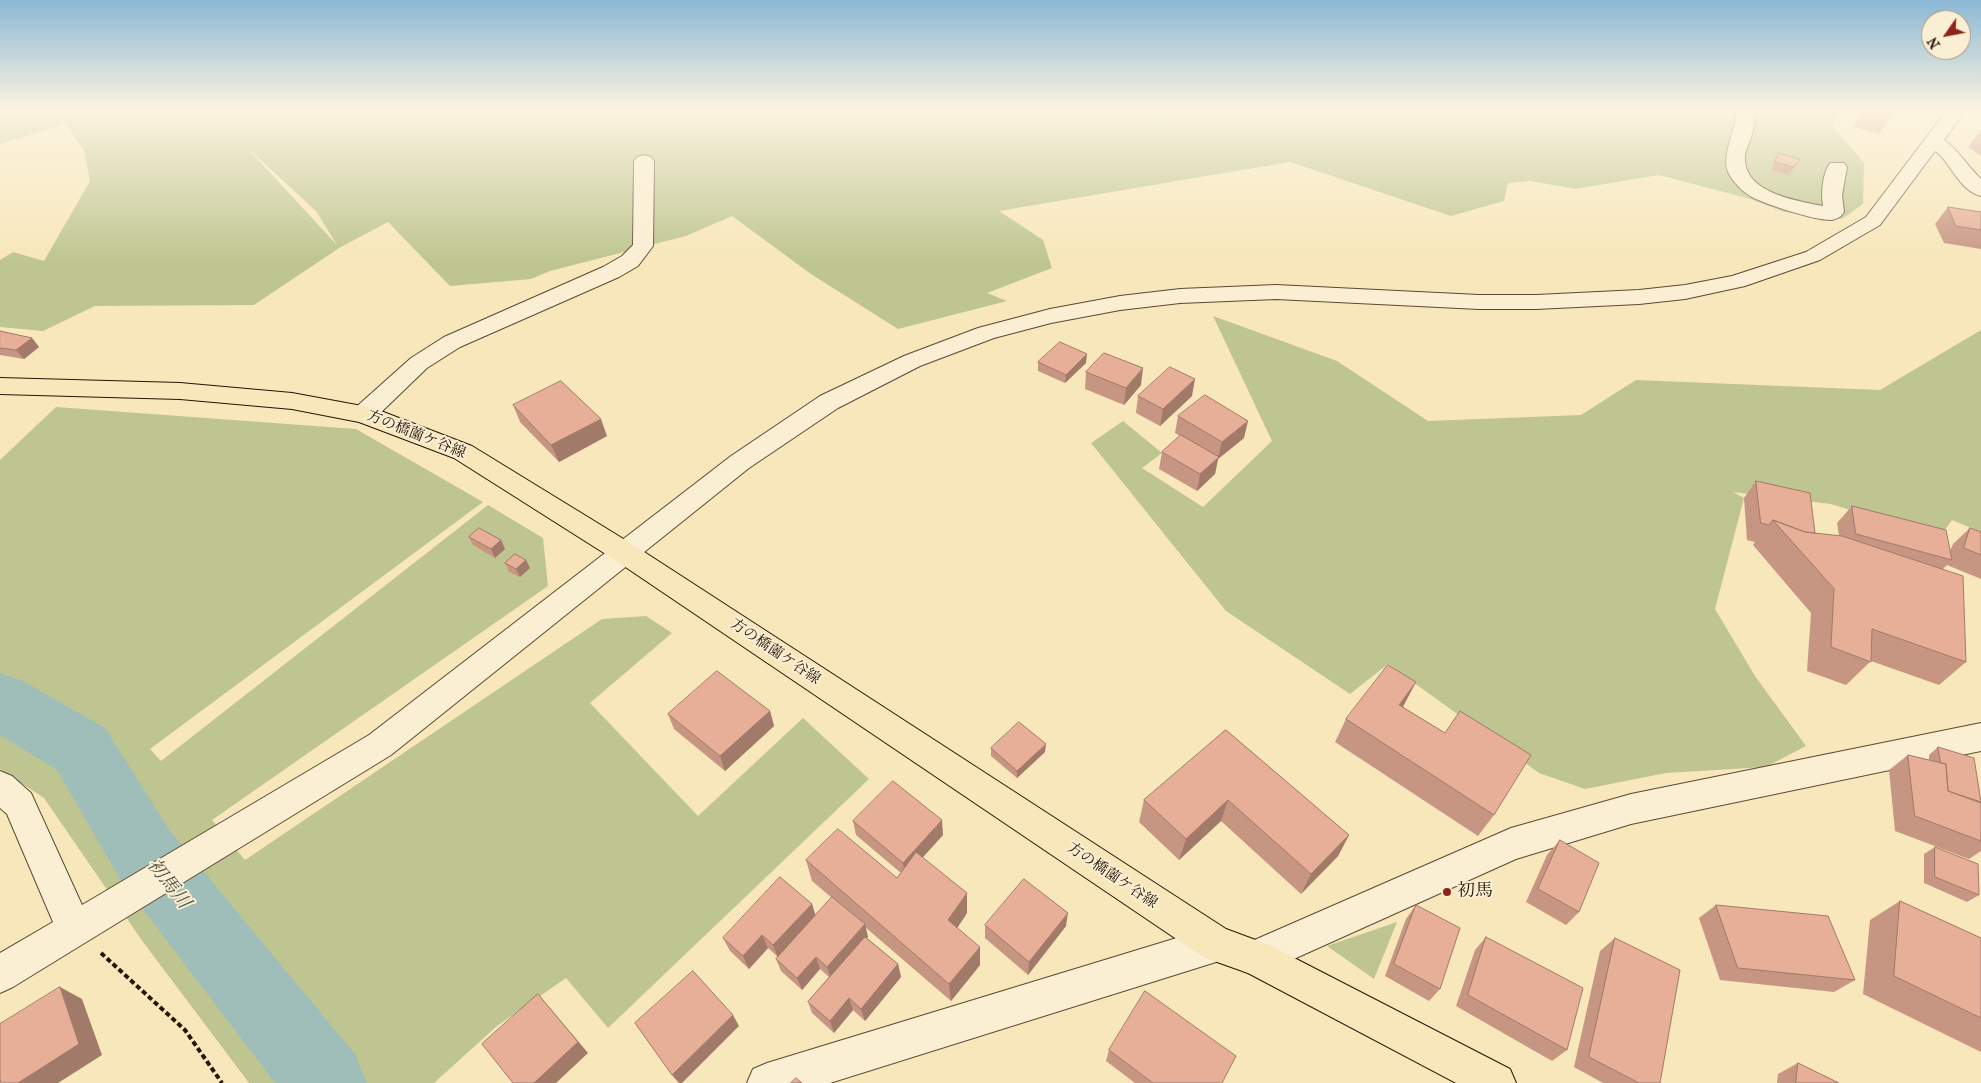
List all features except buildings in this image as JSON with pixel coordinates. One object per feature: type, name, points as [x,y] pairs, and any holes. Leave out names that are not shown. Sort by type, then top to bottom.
[{"type":"main road","name":"方の橋薗ケ谷線","points":[[0,386],[180,391],[292,401],[364,414],[463,452],[625,553],[1216,944],[1256,958],[1496,1083]]},
{"type":"street","points":[[364,414],[419,363],[452,342],[611,272],[630,261],[643,246],[644,161]]},
{"type":"street","points":[[1735,161],[1738,173],[1755,192],[1786,204],[1830,214],[1834,212],[1831,201],[1831,188],[1837,166]]},
{"type":"street","points":[[0,974],[380,746],[740,462],[829,402],[912,361],[986,333],[1050,316],[1103,306],[1196,295],[1276,292],[1469,301],[1536,302],[1638,297],[1684,292],[1737,281],[1813,256],[1873,221],[1918,161]]},
{"type":"street","points":[[1953,161],[1958,168],[1981,190]]},
{"type":"street","points":[[1256,958],[1511,844],[1631,809],[1981,737]]},
{"type":"street","points":[[0,786],[19,804],[88,921]]},
{"type":"street","points":[[767,1083],[1216,944]]},
{"type":"path","points":[[88,921],[185,1030],[222,1083]]},
{"type":"green space","points":[[86,161],[259,161],[337,245],[316,211],[261,161],[1862,161],[1864,163],[1863,204],[1842,219],[1784,212],[1750,199],[1659,175],[1575,189],[1531,181],[1508,183],[1504,201],[1451,216],[1290,162],[999,211],[1043,240],[1052,268],[987,293],[1007,301],[898,329],[811,274],[732,216],[686,236],[550,271],[531,279],[450,286],[388,222],[339,248],[254,305],[95,306],[43,331],[0,327],[0,260],[13,252],[44,261],[90,181]]},
{"type":"green space","points":[[1213,316],[1337,361],[1428,421],[1581,415],[1636,380],[1880,390],[1981,330],[1981,532],[1952,520],[1939,538],[1831,504],[1733,492],[1744,498],[1715,609],[1755,676],[1806,746],[1766,767],[1666,773],[1585,789],[1539,773],[1388,664],[1350,694],[1226,611],[1091,443],[1123,421],[1162,453],[1142,468],[1203,507],[1272,441]]},
{"type":"green space","points":[[56,407],[356,429],[483,502],[150,749],[161,761],[488,505],[543,538],[548,586],[212,820],[245,860],[602,619],[646,616],[672,633],[590,703],[698,816],[803,718],[869,779],[608,1028],[566,978],[497,1026],[434,1083],[249,1083],[143,942],[44,798],[0,769],[0,460]]},
{"type":"green space","points":[[1397,922],[1374,979],[1327,946]]},
{"type":"waterway","name":"初馬川","points":[[0,701],[81,749],[145,855],[326,1083]]},
{"type":"place","name":"初馬","points":[[1447,892]]}]
